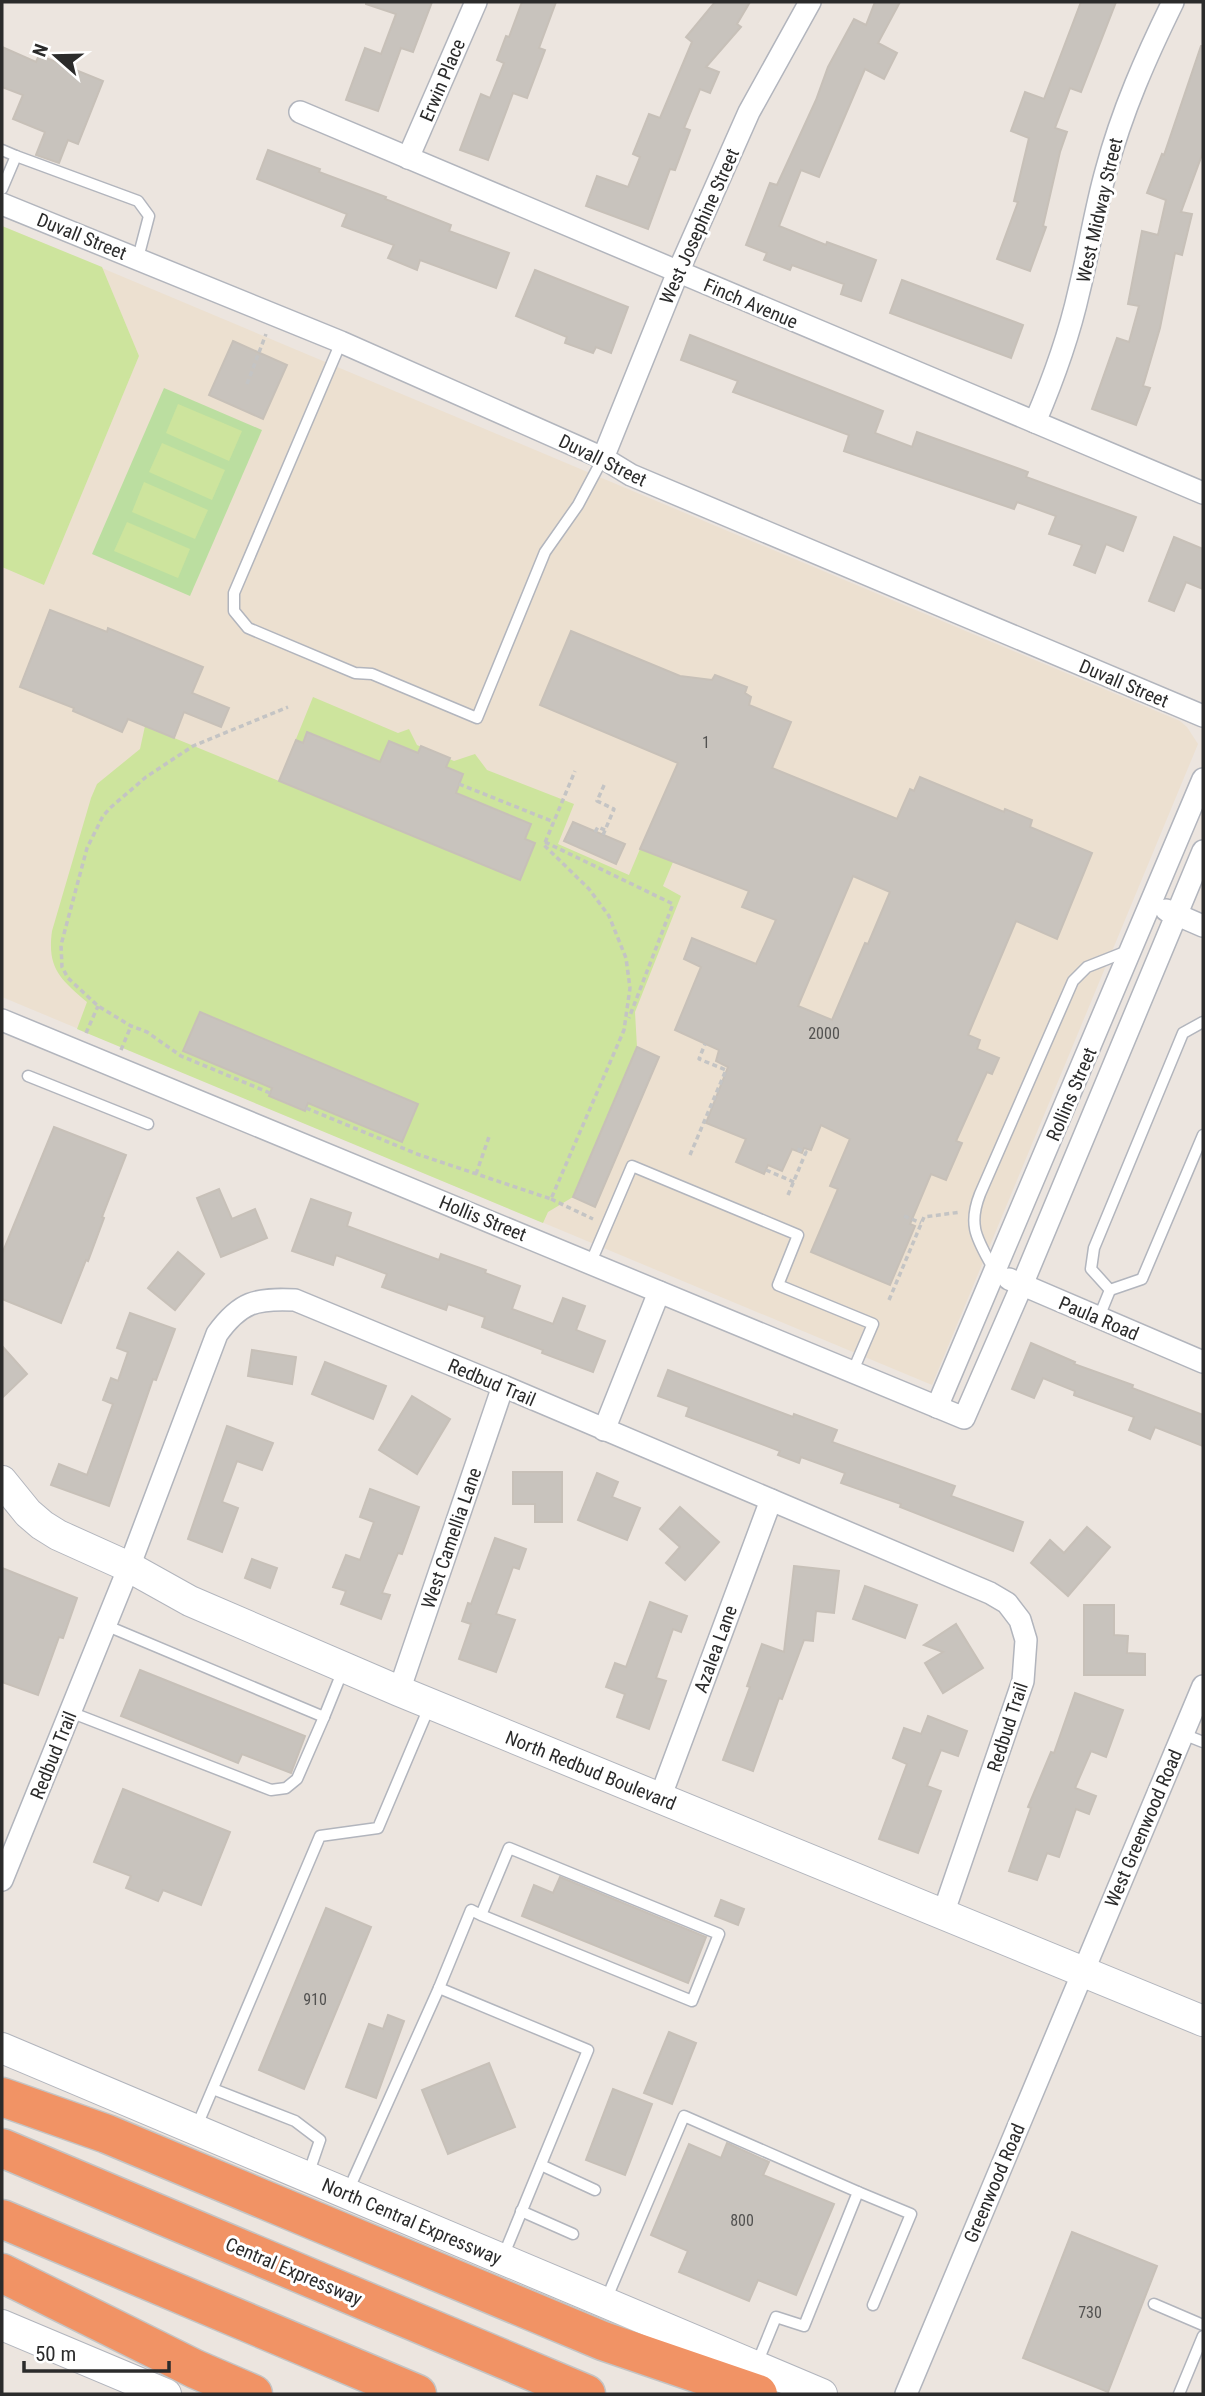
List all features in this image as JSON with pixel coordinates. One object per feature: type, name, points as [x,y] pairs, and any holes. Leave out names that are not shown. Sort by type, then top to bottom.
[{"type":"highway","points":[[2,2097],[107,2134],[603,2342],[757,2380]]},
{"type":"highway","name":"Central Expressway","points":[[2,2148],[586,2394]]},
{"type":"highway","points":[[2,2219],[417,2394]]},
{"type":"highway","points":[[2,2273],[195,2369],[253,2394]]},
{"type":"street","name":"Erwin Place","points":[[408,158],[476,2]]},
{"type":"street","name":"West Josephine Street","points":[[603,458],[678,272],[749,112],[810,2]]},
{"type":"street","name":"West Midway Street","points":[[1035,422],[1050,388],[1079,293],[1105,174],[1122,117],[1145,59],[1173,2]]},
{"type":"street","name":"Finch Avenue","points":[[300,112],[1203,493]]},
{"type":"street","name":"Duvall Street","points":[[2,204],[341,342],[603,458],[631,475],[1203,716]]},
{"type":"street","name":"Rollins Street","points":[[937,1407],[1203,779]]},
{"type":"street","name":"Rollins Street","points":[[964,1418],[1203,851]]},
{"type":"street","points":[[1151,904],[1203,926]]},
{"type":"street","name":"Hollis Street","points":[[2,1020],[964,1418]]},
{"type":"street","name":"Paula Road","points":[[996,1273],[1203,1362]]},
{"type":"street","points":[[604,1430],[659,1292]]},
{"type":"street","name":"Redbud Trail","points":[[2,1880],[129,1567],[217,1334],[228,1318],[242,1306],[259,1300],[295,1300],[990,1592],[1007,1603],[1020,1620],[1026,1640],[1023,1681],[943,1914]]},
{"type":"street","name":"West Camellia Lane","points":[[399,1690],[503,1386]]},
{"type":"street","name":"North Redbud Boulevard","points":[[2,1481],[28,1513],[42,1525],[129,1567],[190,1601],[399,1690],[1203,2021]]},
{"type":"street","name":"Azalea Lane","points":[[660,1798],[771,1500]]},
{"type":"street","name":"West Greenwood Road","points":[[1083,1971],[1203,1686]]},
{"type":"street","name":"Greenwood Road","points":[[906,2394],[1083,1971]]},
{"type":"street","name":"North Central Expressway","points":[[2,2048],[605,2303],[757,2380],[822,2394]]},
{"type":"street","points":[[2,2325],[166,2394]]},
{"type":"lane","points":[[2,150],[138,201],[149,215],[138,258]]},
{"type":"lane","points":[[2,189],[16,156]]},
{"type":"lane","points":[[341,342],[234,593],[234,611],[237,618],[254,631],[355,673],[372,674],[477,718],[545,552],[578,505],[603,458]]},
{"type":"lane","points":[[996,1273],[974,1229],[974,1210],[980,1194],[1073,981],[1087,967],[1132,949]]},
{"type":"lane","points":[[1110,1290],[1091,1269],[1094,1248],[1183,1033],[1203,1022]]},
{"type":"lane","points":[[28,1076],[148,1124]]},
{"type":"lane","points":[[1099,1317],[1110,1290],[1142,1279],[1203,1135]]},
{"type":"lane","points":[[591,1262],[632,1166],[798,1235],[778,1285],[873,1324],[852,1373]]},
{"type":"lane","points":[[105,1625],[324,1717]]},
{"type":"lane","points":[[70,1712],[271,1790],[286,1788],[297,1779],[344,1667]]},
{"type":"lane","points":[[195,2130],[320,1836],[378,1828],[431,1703]]},
{"type":"lane","points":[[1183,1734],[1203,1742]]},
{"type":"lane","points":[[347,2194],[471,1910],[692,2001],[719,1934],[509,1848],[481,1914]]},
{"type":"lane","points":[[439,1988],[588,2050],[502,2259]]},
{"type":"lane","points":[[213,2089],[295,2121],[320,2140],[307,2177]]},
{"type":"lane","points":[[605,2303],[684,2116],[911,2214],[873,2305]]},
{"type":"lane","points":[[541,2165],[595,2190]]},
{"type":"lane","points":[[757,2380],[776,2317],[804,2326],[858,2192]]},
{"type":"lane","points":[[522,2211],[573,2234]]},
{"type":"lane","points":[[1154,2304],[1203,2325]]},
{"type":"lane","points":[[1179,2394],[1203,2336]]},
{"type":"path","points":[[246,384],[268,331]]},
{"type":"path","points":[[270,1093],[181,1056],[147,1032],[131,1026],[98,1006],[68,978],[62,967],[61,945],[87,848],[103,816],[146,777],[193,746],[288,707]]},
{"type":"path","points":[[575,771],[544,845],[599,901],[619,939],[626,958],[630,988],[624,1030]]},
{"type":"path","points":[[595,832],[598,827],[604,832],[614,809],[597,801],[605,783]]},
{"type":"path","points":[[459,784],[554,822]]},
{"type":"path","points":[[545,842],[673,904],[624,1030],[551,1199]]},
{"type":"path","points":[[78,1052],[98,1006]]},
{"type":"path","points":[[691,1155],[726,1070],[699,1059],[705,1044]]},
{"type":"path","points":[[306,1108],[416,1154],[609,1220]]},
{"type":"path","points":[[476,1174],[491,1134]]},
{"type":"path","points":[[788,1195],[806,1152],[799,1150],[800,1147]]},
{"type":"path","points":[[766,1170],[794,1182]]},
{"type":"path","points":[[890,1300],[924,1217],[964,1212]]},
{"type":"path","points":[[904,1216],[921,1223]]},
{"type":"shaded area","points":[[2,226],[1180,721],[1187,727],[1198,744],[932,1385],[2,997]]},
{"type":"green space","points":[[2,226],[102,267],[139,356],[44,585],[2,567]]},
{"type":"green space","points":[[164,388],[262,430],[190,596],[92,554]]},
{"type":"green space","points":[[178,404],[242,431],[229,461],[166,433]]},
{"type":"green space","points":[[162,443],[225,470],[212,500],[149,472]]},
{"type":"green space","points":[[144,482],[208,510],[195,539],[132,512]]},
{"type":"green space","points":[[127,522],[190,549],[178,578],[114,551]]},
{"type":"green space","points":[[313,697],[398,733],[409,729],[417,745],[454,761],[475,754],[487,770],[574,804],[558,844],[629,875],[640,849],[673,862],[663,886],[681,896],[635,1012],[637,1047],[573,1197],[548,1212],[543,1223],[77,1029],[87,1002],[69,986],[54,964],[52,931],[97,784],[140,749],[145,726],[279,781]]},
{"type":"building","points":[[366,2],[432,2],[413,52],[401,48],[378,111],[346,100],[365,48],[381,54],[396,14]]},
{"type":"building","points":[[522,2],[556,2],[539,48],[545,50],[527,98],[513,93],[488,160],[460,150],[481,94],[490,98],[504,63],[497,60]]},
{"type":"building","points":[[715,2],[750,2],[737,24],[741,27],[706,67],[719,72],[710,93],[700,89],[684,128],[690,130],[675,170],[670,169],[648,229],[586,206],[597,176],[628,187],[640,157],[633,154],[649,114],[660,118],[692,42],[686,37]]},
{"type":"building","points":[[875,2],[900,2],[878,43],[897,53],[884,79],[865,69],[819,177],[801,170],[779,226],[826,245],[827,242],[876,260],[861,301],[841,294],[844,284],[792,265],[790,270],[764,260],[767,253],[746,245],[770,183],[777,185],[828,67],[854,19],[866,25]]},
{"type":"building","points":[[1081,2],[1116,2],[1081,92],[1070,88],[1055,128],[1067,132],[1043,226],[1046,227],[1030,271],[997,259],[1018,202],[1014,201],[1029,138],[1011,131],[1025,92],[1044,99]]},
{"type":"building","points":[[1201,46],[1203,152],[1181,212],[1192,214],[1182,255],[1175,253],[1160,328],[1143,386],[1150,388],[1136,425],[1092,409],[1117,338],[1129,342],[1139,306],[1128,304],[1142,231],[1158,235],[1166,200],[1147,193],[1162,154],[1164,155]]},
{"type":"building","points":[[2,47],[36,62],[39,55],[103,81],[78,144],[68,140],[59,163],[36,155],[45,132],[13,119],[23,95],[2,87]]},
{"type":"building","points":[[268,150],[320,169],[319,172],[451,225],[449,231],[509,253],[496,288],[420,260],[417,270],[388,258],[394,245],[342,226],[347,214],[257,179]]},
{"type":"building","points":[[535,270],[628,307],[611,353],[596,347],[593,353],[565,343],[567,337],[516,316]]},
{"type":"building","points":[[902,280],[1023,325],[1011,358],[890,313]]},
{"type":"building","points":[[690,335],[883,411],[875,433],[912,447],[917,432],[1028,472],[1026,477],[1136,517],[1123,551],[1106,544],[1095,573],[1074,565],[1082,545],[1049,534],[1056,516],[1017,502],[1014,509],[844,451],[849,435],[733,392],[738,381],[681,360]]},
{"type":"building","points":[[233,341],[287,365],[263,419],[209,395]]},
{"type":"building","points":[[1174,537],[1203,549],[1203,589],[1186,582],[1174,611],[1149,601]]},
{"type":"building","points":[[50,610],[107,632],[108,628],[203,667],[192,693],[229,708],[221,727],[184,712],[174,738],[128,719],[122,732],[73,711],[74,708],[20,687]]},
{"type":"building","points":[[571,631],[680,676],[712,680],[715,675],[747,687],[745,693],[751,697],[749,705],[791,722],[772,768],[897,819],[910,789],[914,791],[920,777],[1004,812],[1005,809],[1032,820],[1030,827],[1092,853],[1057,939],[1016,921],[968,1035],[980,1040],[977,1049],[999,1058],[992,1074],[987,1072],[956,1141],[962,1143],[946,1180],[931,1174],[910,1224],[915,1226],[890,1285],[811,1252],[838,1189],[830,1186],[850,1139],[821,1125],[811,1150],[804,1148],[802,1153],[792,1149],[782,1171],[768,1165],[764,1174],[736,1162],[746,1139],[706,1123],[728,1067],[716,1061],[719,1050],[675,1030],[701,967],[684,959],[692,938],[756,964],[776,920],[742,907],[749,891],[640,849],[678,763],[540,705]],"holes":[[[853,876],[890,892],[832,1020],[798,1006]]]},
{"type":"building","points":[[307,732],[380,762],[389,741],[418,753],[421,746],[450,758],[446,767],[463,774],[456,793],[531,824],[525,839],[535,843],[520,880],[279,781],[296,740],[303,743]]},
{"type":"building","points":[[573,822],[625,844],[616,864],[564,841]]},
{"type":"building","points":[[200,1012],[418,1104],[402,1142],[308,1103],[305,1111],[269,1096],[272,1088],[183,1051]]},
{"type":"building","points":[[637,1047],[659,1057],[595,1207],[573,1197]]},
{"type":"building","points":[[54,1127],[126,1155],[88,1261],[86,1260],[61,1323],[2,1299],[2,1254]]},
{"type":"building","points":[[219,1189],[232,1219],[255,1209],[267,1238],[221,1257],[197,1198]]},
{"type":"building","points":[[311,1199],[351,1213],[347,1226],[439,1260],[441,1254],[520,1286],[512,1309],[553,1324],[563,1298],[585,1306],[576,1330],[605,1341],[593,1372],[482,1327],[485,1317],[448,1304],[446,1310],[382,1287],[387,1274],[336,1255],[333,1265],[292,1251]]},
{"type":"building","points":[[178,1252],[204,1274],[175,1310],[148,1288]]},
{"type":"building","points":[[130,1313],[175,1329],[156,1380],[153,1379],[109,1506],[51,1485],[59,1464],[87,1475],[113,1404],[103,1400],[111,1378],[118,1381],[128,1352],[117,1348]]},
{"type":"building","points":[[1031,1343],[1075,1362],[1074,1364],[1133,1385],[1132,1388],[1203,1415],[1203,1446],[1155,1427],[1150,1439],[1129,1430],[1134,1417],[1074,1395],[1075,1391],[1043,1378],[1034,1398],[1012,1389]]},
{"type":"building","points":[[2,1346],[27,1374],[2,1398]]},
{"type":"building","points":[[252,1350],[296,1357],[292,1384],[248,1376]]},
{"type":"building","points":[[325,1362],[386,1386],[373,1419],[312,1394]]},
{"type":"building","points":[[668,1370],[793,1417],[794,1414],[837,1430],[832,1442],[955,1486],[951,1496],[1023,1522],[1013,1551],[900,1507],[901,1504],[841,1483],[845,1473],[801,1457],[799,1463],[778,1455],[780,1451],[686,1416],[689,1407],[658,1396]]},
{"type":"building","points":[[412,1396],[450,1419],[417,1474],[379,1450]]},
{"type":"building","points":[[227,1426],[273,1443],[262,1470],[237,1461],[222,1502],[238,1508],[222,1552],[188,1539]]},
{"type":"building","points":[[513,1472],[562,1472],[562,1522],[535,1522],[535,1504],[513,1504]]},
{"type":"building","points":[[597,1473],[618,1482],[612,1497],[640,1508],[627,1540],[578,1520]]},
{"type":"building","points":[[370,1489],[419,1507],[402,1554],[398,1553],[382,1593],[390,1595],[381,1619],[341,1604],[346,1591],[333,1587],[346,1555],[360,1560],[374,1522],[360,1517]]},
{"type":"building","points":[[680,1507],[719,1542],[685,1580],[666,1563],[680,1547],[660,1529]]},
{"type":"building","points":[[1087,1527],[1110,1547],[1068,1596],[1031,1563],[1050,1540],[1064,1553]]},
{"type":"building","points":[[495,1538],[526,1549],[519,1569],[513,1567],[496,1614],[515,1620],[496,1672],[459,1659],[471,1624],[462,1621]]},
{"type":"building","points":[[252,1559],[277,1568],[270,1588],[245,1578]]},
{"type":"building","points":[[794,1566],[839,1571],[834,1613],[816,1611],[813,1641],[804,1640],[782,1699],[779,1698],[753,1771],[723,1760],[750,1687],[747,1686],[762,1644],[784,1652]]},
{"type":"building","points":[[2,1568],[77,1598],[63,1638],[59,1637],[38,1695],[2,1682]]},
{"type":"building","points":[[865,1586],[917,1605],[905,1638],[853,1619]]},
{"type":"building","points":[[650,1602],[687,1616],[681,1632],[673,1629],[656,1678],[666,1681],[649,1729],[617,1717],[625,1694],[606,1687],[615,1663],[626,1667]]},
{"type":"building","points":[[1084,1605],[1114,1605],[1114,1635],[1128,1636],[1127,1653],[1145,1654],[1145,1675],[1084,1675]]},
{"type":"building","points":[[956,1624],[983,1668],[943,1693],[925,1663],[943,1652],[924,1645]]},
{"type":"building","points":[[140,1670],[305,1736],[291,1773],[242,1754],[238,1763],[121,1716]]},
{"type":"building","points":[[1075,1693],[1123,1710],[1106,1757],[1091,1751],[1075,1788],[1096,1796],[1089,1814],[1076,1809],[1059,1857],[1047,1853],[1037,1880],[1009,1871],[1031,1808],[1028,1807],[1051,1752],[1054,1753]]},
{"type":"building","points":[[928,1716],[967,1731],[958,1756],[941,1750],[927,1786],[941,1791],[918,1853],[879,1839],[907,1764],[893,1758],[904,1728],[921,1734]]},
{"type":"building","points":[[123,1789],[230,1832],[201,1905],[163,1890],[158,1901],[126,1888],[131,1876],[94,1862]]},
{"type":"building","points":[[560,1877],[706,1937],[688,1983],[522,1916],[534,1885],[553,1893]]},
{"type":"building","points":[[721,1900],[744,1909],[738,1925],[715,1916]]},
{"type":"building","points":[[326,1908],[371,1927],[304,2089],[259,2070]]},
{"type":"building","points":[[388,2015],[404,2021],[376,2098],[346,2087],[369,2024],[383,2029]]},
{"type":"building","points":[[669,2032],[696,2043],[672,2104],[644,2093]]},
{"type":"building","points":[[489,2063],[515,2127],[448,2154],[422,2090]]},
{"type":"building","points":[[613,2089],[652,2104],[625,2175],[586,2160]]},
{"type":"building","points":[[727,2143],[769,2162],[763,2175],[834,2204],[796,2295],[758,2280],[749,2301],[679,2272],[688,2251],[651,2235],[689,2144],[721,2158]]},
{"type":"building","points":[[1072,2232],[1157,2266],[1108,2392],[1023,2358]]}]
